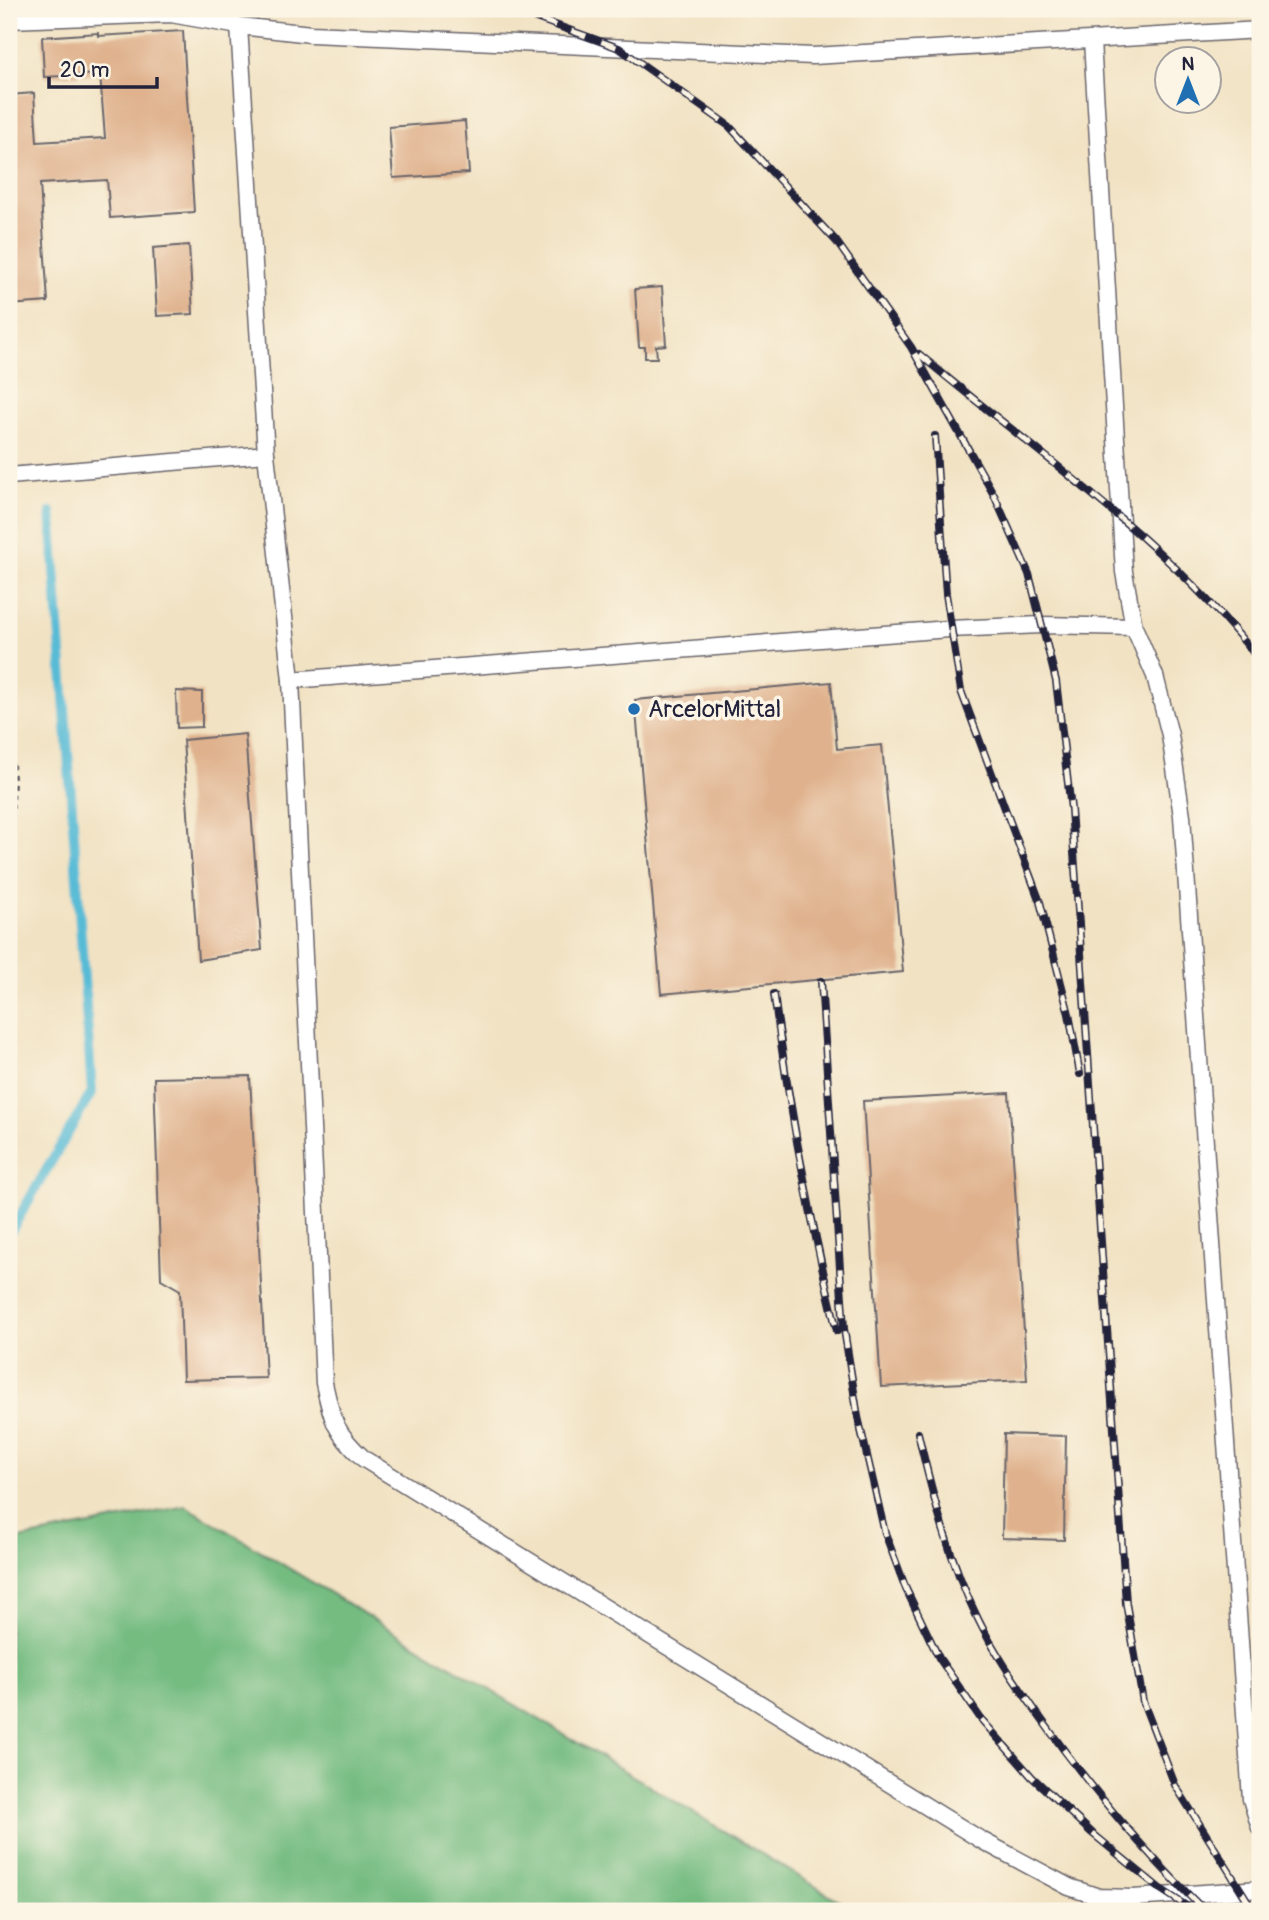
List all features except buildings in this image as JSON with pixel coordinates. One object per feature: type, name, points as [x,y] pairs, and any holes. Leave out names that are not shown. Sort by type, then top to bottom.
[{"type":"lane","points":[[9,20],[171,14],[239,26],[311,34],[813,56],[1260,30]]},
{"type":"lane","points":[[239,26],[265,454],[291,680],[324,1383],[331,1417],[345,1442],[364,1459],[981,1840],[1069,1887],[1099,1897],[1133,1898],[1260,1889]]},
{"type":"lane","points":[[1092,41],[1124,572],[1134,627],[1155,676],[1167,723],[1182,816],[1251,1798],[1260,1828]]},
{"type":"lane","points":[[9,476],[265,454]]},
{"type":"lane","points":[[291,680],[950,629],[1041,625],[1134,627]]},
{"type":"path","points":[[9,714],[14,780],[9,872]]},
{"type":"green space","points":[[186,1506],[856,1911],[9,1911],[9,1541]]},
{"type":"waterway","points":[[9,1234],[92,1092],[51,512]]},
{"type":"railway","points":[[511,9],[619,48],[729,126],[836,241],[911,347],[994,495],[1029,574],[1056,681],[1071,809],[1126,1603],[1143,1702],[1175,1785],[1254,1911]]},
{"type":"railway","points":[[919,354],[1141,537],[1223,617],[1260,661]]},
{"type":"railway","points":[[935,436],[946,594],[961,691],[1040,902],[1069,1014],[1080,1074]]},
{"type":"railway","points":[[821,981],[844,1329],[858,1417],[885,1533],[906,1589],[939,1658],[981,1719],[1032,1777],[1092,1833],[1159,1888],[1194,1911]]},
{"type":"railway","points":[[774,994],[801,1164],[837,1331]]},
{"type":"railway","points":[[918,1433],[950,1551],[978,1619],[998,1655],[1037,1713],[1096,1791],[1138,1841],[1205,1911]]},
{"type":"place","name":"ArcelorMittal","points":[[634,709]]}]
